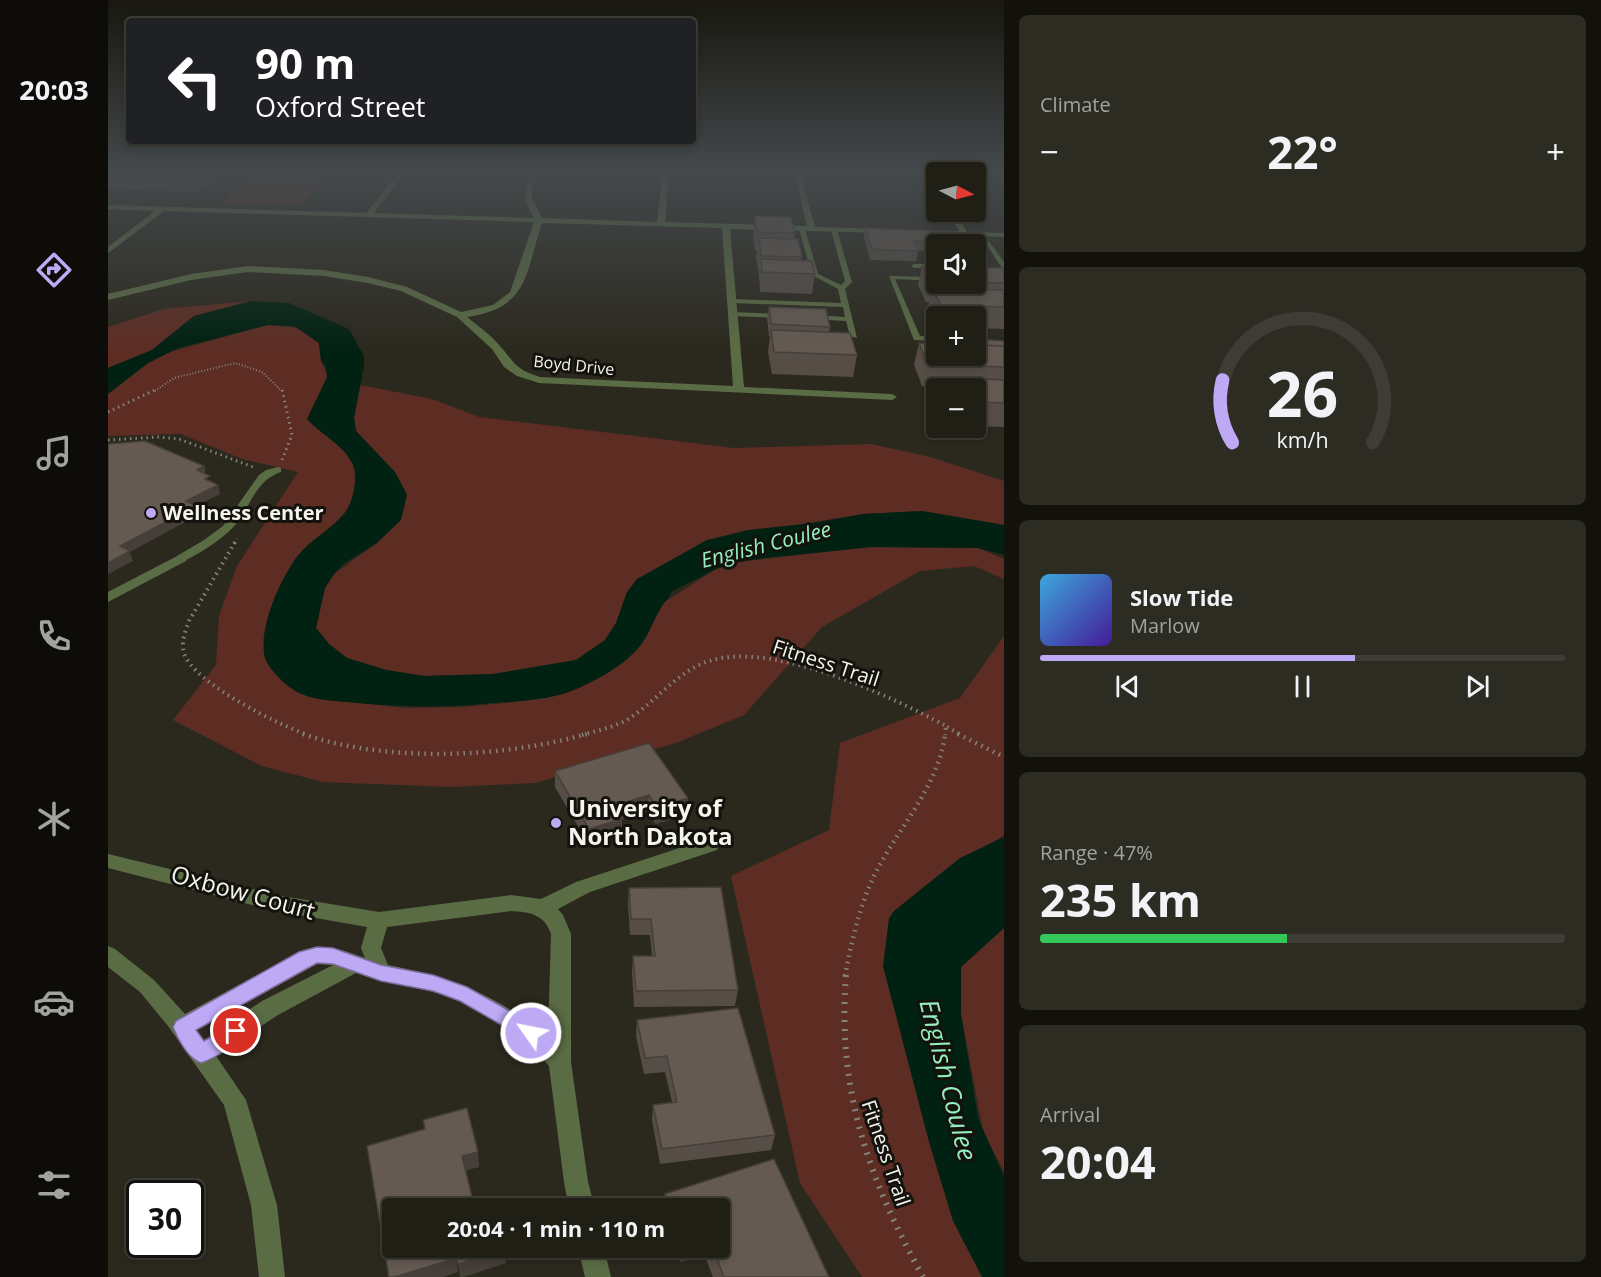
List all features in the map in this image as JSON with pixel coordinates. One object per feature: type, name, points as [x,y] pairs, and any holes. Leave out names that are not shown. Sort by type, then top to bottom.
[{"type":"street","points":[[108,251],[134,231]]},
{"type":"street","points":[[460,315],[497,307],[509,300],[535,231]]},
{"type":"street","points":[[726,231],[739,390]]},
{"type":"street","points":[[869,231],[893,231]]},
{"type":"street","points":[[929,232],[965,234]]},
{"type":"street","points":[[986,234],[1004,235]]},
{"type":"street","name":"Boyd Drive","points":[[108,297],[209,274],[248,269],[285,269],[324,273],[404,289],[460,315],[496,347],[508,365],[521,374],[539,380],[892,397]]},
{"type":"street","points":[[108,598],[181,558]]},
{"type":"street","points":[[580,1198],[560,1062],[558,1031],[562,935],[557,920],[544,907],[583,887],[710,845]]},
{"type":"street","name":"Oxbow Court","points":[[108,861],[206,883],[307,912],[379,920],[511,903],[530,902],[544,907]]},
{"type":"street","points":[[379,920],[371,948],[381,973]]},
{"type":"street","points":[[108,955],[147,986],[183,1027],[234,1100],[264,1204],[272,1277]]},
{"type":"street","points":[[183,1027],[306,958],[317,955],[333,956],[381,973],[433,983],[467,995],[531,1033],[560,1062]]},
{"type":"street","points":[[201,1053],[270,1008],[354,964]]},
{"type":"street","points":[[593,1258],[598,1277]]},
{"type":"lane","points":[[802,231],[814,275],[841,288],[854,336]]},
{"type":"lane","points":[[834,231],[849,282],[841,288]]},
{"type":"lane","points":[[986,241],[1004,267],[994,268]]},
{"type":"lane","points":[[914,266],[926,266]]},
{"type":"lane","points":[[926,279],[891,277],[917,339],[926,339]]},
{"type":"lane","points":[[732,301],[846,305]]},
{"type":"lane","points":[[733,314],[791,316]]},
{"type":"lane","points":[[803,317],[849,319]]},
{"type":"lane","points":[[181,558],[220,534],[232,522],[260,480],[268,472],[278,470]]},
{"type":"path","points":[[108,412],[147,396],[174,378],[235,363],[262,372],[282,388],[292,435],[278,470],[239,464],[179,439],[159,437],[108,440]]},
{"type":"path","name":"Fitness Trail","points":[[241,534],[195,607],[182,642],[185,660],[198,673],[230,696],[273,722],[319,739],[384,750],[464,752],[509,750],[555,742],[613,726],[653,702],[701,663],[722,656],[752,656],[795,665],[872,692],[946,726],[946,744],[913,811],[876,872],[850,941],[842,989],[842,1050],[852,1107],[874,1180],[923,1277]]},
{"type":"path","points":[[946,726],[970,741],[1004,757]]},
{"type":"shaded area","points":[[251,301],[194,316],[152,350],[108,368],[108,327],[164,309]]},
{"type":"shaded area","points":[[268,325],[299,328],[319,343],[321,361],[328,377],[307,419],[346,451],[353,465],[355,482],[349,506],[339,519],[295,559],[274,600],[266,634],[265,659],[323,699],[405,708],[462,707],[558,695],[660,605],[716,569],[738,562],[871,547],[978,548],[1004,559],[1004,579],[974,566],[920,571],[822,627],[744,715],[676,743],[535,783],[450,787],[323,782],[262,766],[173,720],[216,665],[219,616],[237,566],[298,472],[242,459],[181,434],[108,436],[108,394],[148,363],[170,352]]},
{"type":"shaded area","points":[[360,385],[432,399],[479,417],[734,448],[871,444],[930,457],[1004,481],[1004,525],[922,511],[863,514],[707,540],[627,592],[616,623],[605,640],[576,660],[493,674],[424,676],[386,670],[347,658],[329,644],[316,628],[325,588],[334,574],[377,543],[407,495],[395,472],[356,431],[354,418]]},
{"type":"shaded area","points":[[1004,636],[1004,835],[915,894],[991,1277],[862,1277],[800,1183],[731,876],[829,830],[840,743],[960,698]]},
{"type":"shaded area","points":[[1004,928],[1004,1172],[983,1131],[961,1014],[961,967]]},
{"type":"water","name":"English Coulee","points":[[251,301],[289,303],[349,329],[364,356],[354,418],[356,431],[395,472],[407,495],[401,520],[377,543],[343,564],[325,588],[316,628],[329,644],[347,658],[386,670],[424,676],[493,674],[576,660],[605,640],[616,623],[627,592],[637,579],[707,540],[748,530],[813,523],[863,514],[922,511],[1004,525],[1004,555],[978,548],[871,547],[738,562],[716,569],[671,592],[643,642],[615,668],[581,687],[549,697],[476,705],[425,706],[335,701],[306,696],[289,687],[274,673],[265,658],[264,646],[268,616],[280,585],[303,550],[343,516],[349,506],[354,488],[355,471],[350,459],[307,419],[327,377],[326,366],[321,361],[319,343],[294,326],[268,325],[178,348],[148,363],[108,394],[108,368],[152,350],[194,316]]},
{"type":"water","name":"English Coulee","points":[[1004,837],[1004,928],[961,967],[961,1014],[978,1118],[1004,1177],[1004,1277],[982,1277],[953,1221],[929,1142],[883,966],[889,918],[894,911],[960,858]]},
{"type":"building","points":[[794,231],[795,233],[757,232]]},
{"type":"building","points":[[866,231],[957,232],[958,234],[926,234],[926,242],[914,241],[918,251],[872,249]]},
{"type":"building","points":[[759,238],[798,239],[802,257],[761,256]]},
{"type":"building","points":[[761,259],[812,261],[815,274],[762,272]]},
{"type":"building","points":[[986,267],[1004,268],[1004,283],[986,282]]},
{"type":"building","points":[[986,290],[1004,290],[1004,307],[941,305],[935,294],[986,294]]},
{"type":"building","points":[[769,307],[826,309],[830,327],[771,324]]},
{"type":"building","points":[[771,330],[850,333],[857,355],[774,352]]},
{"type":"building","points":[[986,340],[1004,341],[1004,346],[986,345]]},
{"type":"building","points":[[919,343],[926,343],[926,361]]},
{"type":"building","points":[[986,345],[1004,346],[1004,367],[978,366],[986,366]]},
{"type":"building","points":[[986,379],[1004,380],[1004,403],[986,402]]},
{"type":"building","name":"Wellness Center","points":[[145,441],[204,466],[197,470],[210,476],[205,479],[218,485],[186,501],[196,506],[120,546],[130,551],[108,563],[108,444]]},
{"type":"building","points":[[649,743],[688,798],[657,808],[649,795],[614,806],[622,819],[589,829],[555,771]]},
{"type":"building","points":[[721,887],[738,990],[636,991],[633,956],[655,956],[651,919],[631,919],[629,888]]},
{"type":"building","points":[[738,1008],[775,1135],[662,1149],[653,1105],[677,1102],[667,1056],[645,1058],[637,1020]]},
{"type":"building","points":[[467,1108],[478,1152],[462,1156],[472,1198],[382,1198],[382,1235],[367,1146],[425,1129],[423,1120]]},
{"type":"building","points":[[774,1159],[829,1277],[724,1277],[717,1258],[730,1258],[730,1198],[667,1198],[665,1194]]},
{"type":"building","points":[[386,1258],[456,1258],[395,1277],[389,1277]]},
{"type":"building","points":[[456,1258],[477,1258],[458,1264]]},
{"type":"place","name":"Wellness Center","points":[[151,513]]},
{"type":"place","name":"University of North Dakota","points":[[556,823]]},
{"type":"route","points":[[236,1031],[201,1053],[183,1027],[306,958],[317,955],[333,956],[367,969],[433,983],[467,995],[531,1033]]}]
